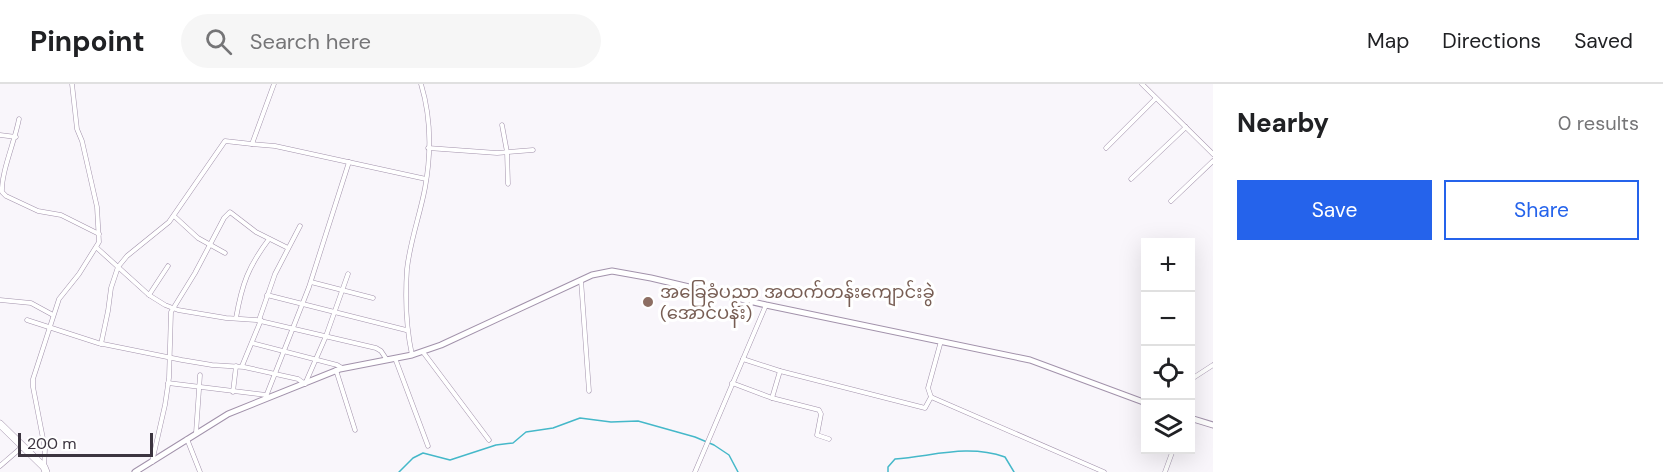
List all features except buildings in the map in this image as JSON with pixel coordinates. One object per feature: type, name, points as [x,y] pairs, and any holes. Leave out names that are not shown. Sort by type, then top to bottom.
[{"type":"highway","points":[[0,424],[45,470]]},
{"type":"main road","points":[[135,472],[228,414],[265,397],[305,384],[339,369],[423,352],[478,330],[581,280],[604,272],[621,272],[1030,360],[1141,401]]},
{"type":"main road","points":[[1195,419],[1213,425]]},
{"type":"street","points":[[45,470],[45,449],[33,379],[59,299],[79,274],[99,242],[97,207],[82,141],[77,129],[72,84]]},
{"type":"street","points":[[252,144],[274,84]]},
{"type":"street","points":[[412,355],[406,330],[407,268],[426,179],[429,120],[421,84]]},
{"type":"street","points":[[1142,84],[1213,154]]},
{"type":"street","points":[[1106,148],[1155,99]]},
{"type":"street","points":[[19,119],[2,192],[38,211],[61,215],[99,234]]},
{"type":"street","points":[[502,125],[507,152],[508,184]]},
{"type":"street","points":[[1131,179],[1186,127]]},
{"type":"street","points":[[0,135],[16,137]]},
{"type":"street","points":[[101,344],[111,288],[118,267],[127,256],[169,222],[225,141],[275,146],[426,179]]},
{"type":"street","points":[[428,148],[462,152],[533,150]]},
{"type":"street","points":[[1171,201],[1213,161]]},
{"type":"street","points":[[168,383],[265,397],[311,282],[349,162]]},
{"type":"street","points":[[152,463],[160,435],[168,383],[172,308],[195,273],[224,218],[230,212],[256,232],[288,248]]},
{"type":"street","points":[[174,216],[209,246],[225,253]]},
{"type":"street","points":[[242,366],[267,295],[300,226]]},
{"type":"street","points":[[236,318],[246,274],[253,260],[269,239]]},
{"type":"street","points":[[97,248],[149,295],[172,308],[260,320],[294,328],[376,348],[387,360]]},
{"type":"street","points":[[149,295],[168,266]]},
{"type":"street","points":[[27,320],[101,344],[213,365],[242,366],[298,379],[305,384],[335,314],[348,274]]},
{"type":"street","points":[[581,280],[589,391]]},
{"type":"street","points":[[311,282],[373,298]]},
{"type":"street","points":[[267,295],[335,314],[406,330]]},
{"type":"street","points":[[0,300],[31,303],[53,315]]},
{"type":"street","points":[[695,472],[766,305]]},
{"type":"street","points":[[743,359],[780,371],[919,407],[927,406],[931,397],[928,388],[941,341]]},
{"type":"street","points":[[252,343],[337,364],[355,430]]},
{"type":"street","points":[[423,352],[489,440]]},
{"type":"street","points":[[395,358],[428,446]]},
{"type":"street","points":[[233,392],[236,365]]},
{"type":"street","points":[[1195,377],[1213,365]]},
{"type":"street","points":[[772,398],[780,371]]},
{"type":"street","points":[[196,434],[200,375]]},
{"type":"street","points":[[732,383],[772,398],[819,410],[821,414],[817,435],[829,439]]},
{"type":"street","points":[[931,397],[1104,472]]},
{"type":"street","points":[[187,439],[200,472]]},
{"type":"street","points":[[0,466],[22,447]]},
{"type":"street","points":[[1165,472],[1172,454]]},
{"type":"waterway","points":[[399,472],[413,458],[423,453],[450,460],[496,445],[513,443],[526,432],[553,428],[580,418],[611,422],[638,421],[695,437],[714,445],[729,455],[738,472]]},
{"type":"waterway","points":[[888,472],[888,467],[895,459],[964,451],[991,453],[1005,457],[1014,472]]},
{"type":"place","name":"အခြေခံပညာ အထက်တန်းကျောင်းခွဲ (အောင်ပန်း)","points":[[648,302]]}]
